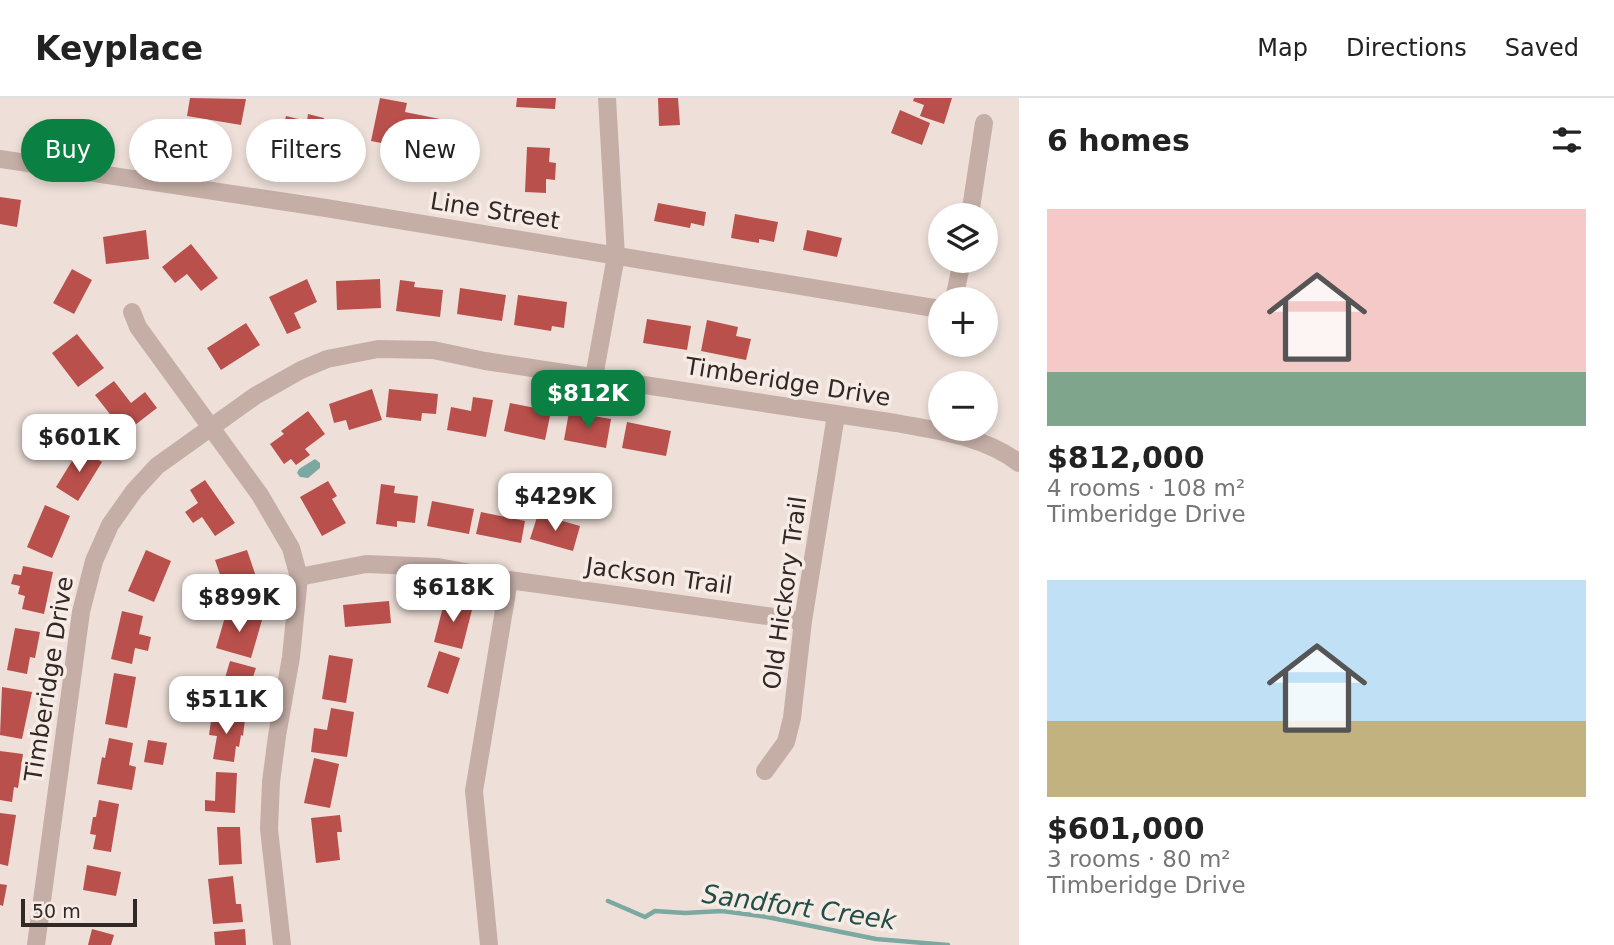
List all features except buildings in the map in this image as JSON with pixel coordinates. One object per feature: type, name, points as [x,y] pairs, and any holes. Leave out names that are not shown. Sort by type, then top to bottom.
[{"type":"street","points":[[594,377],[617,256],[607,98]]},
{"type":"street","points":[[972,203],[984,123]]},
{"type":"street","name":"Line Street","points":[[0,159],[326,208],[928,307]]},
{"type":"street","points":[[132,312],[138,327],[260,495],[291,548],[299,577],[291,657],[271,782],[269,829],[282,945]]},
{"type":"street","name":"Timberidge Drive","points":[[36,945],[73,672],[90,570],[110,526],[134,491],[157,466],[255,396],[301,370],[327,359],[378,348],[433,350],[485,361],[960,435],[985,443],[1019,463]]},
{"type":"street","name":"Old Hickory Trail","points":[[765,771],[786,741],[792,718],[803,621],[836,415]]},
{"type":"street","name":"Jackson Trail","points":[[299,577],[366,564],[438,567],[509,580],[803,621]]},
{"type":"street","points":[[489,945],[474,791],[509,580]]},
{"type":"water","points":[[315,459],[320,463],[320,468],[308,478],[300,477],[297,473],[299,469]]},
{"type":"waterway","name":"Sandfort Creek","points":[[608,901],[645,917],[655,911],[722,911],[767,917],[876,939],[948,945]]}]
